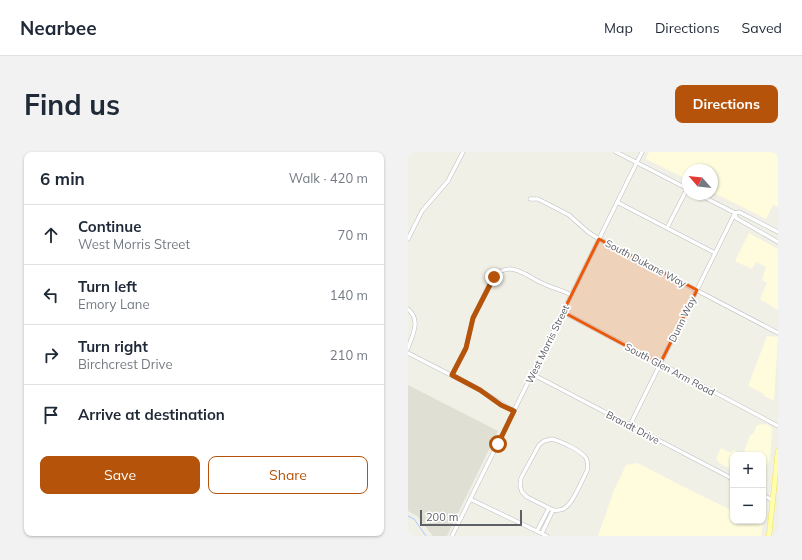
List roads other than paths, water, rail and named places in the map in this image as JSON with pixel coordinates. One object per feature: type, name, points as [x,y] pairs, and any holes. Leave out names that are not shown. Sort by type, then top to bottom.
[{"type":"main road","points":[[769,536],[778,451]]},
{"type":"street","points":[[408,239],[422,211],[448,181],[463,152]]},
{"type":"street","points":[[616,152],[682,186]]},
{"type":"street","name":"West Morris Street","points":[[452,536],[642,152]]},
{"type":"street","name":"South Dukane Way","points":[[530,199],[537,198],[569,215],[588,232],[778,332]]},
{"type":"street","points":[[668,228],[682,200]]},
{"type":"street","points":[[709,200],[734,213],[736,218],[778,242]]},
{"type":"street","points":[[617,202],[715,253]]},
{"type":"street","points":[[734,213],[740,212],[778,232]]},
{"type":"street","name":"Dunn Way","points":[[630,425],[734,213]]},
{"type":"street","points":[[452,375],[466,348],[473,318],[494,276],[500,271],[510,269],[517,271],[532,279],[571,295]]},
{"type":"street","points":[[408,309],[414,316],[416,325],[408,348]]},
{"type":"street","name":"South Glen Arm Road","points":[[563,312],[778,426]]},
{"type":"street","points":[[408,353],[480,390],[501,405],[514,411]]},
{"type":"street","name":"Brandt Drive","points":[[532,374],[730,477]]},
{"type":"street","points":[[552,439],[580,453],[586,460],[588,466],[587,471],[569,504],[564,509],[553,510],[549,508],[527,497],[520,487],[521,478],[540,443],[552,439]]},
{"type":"street","points":[[766,497],[772,500]]},
{"type":"street","points":[[470,499],[547,536]]},
{"type":"street","points":[[539,533],[549,508]]},
{"type":"street","points":[[539,533],[553,510]]},
{"type":"waterway","points":[[408,516],[414,519],[426,536]]}]
